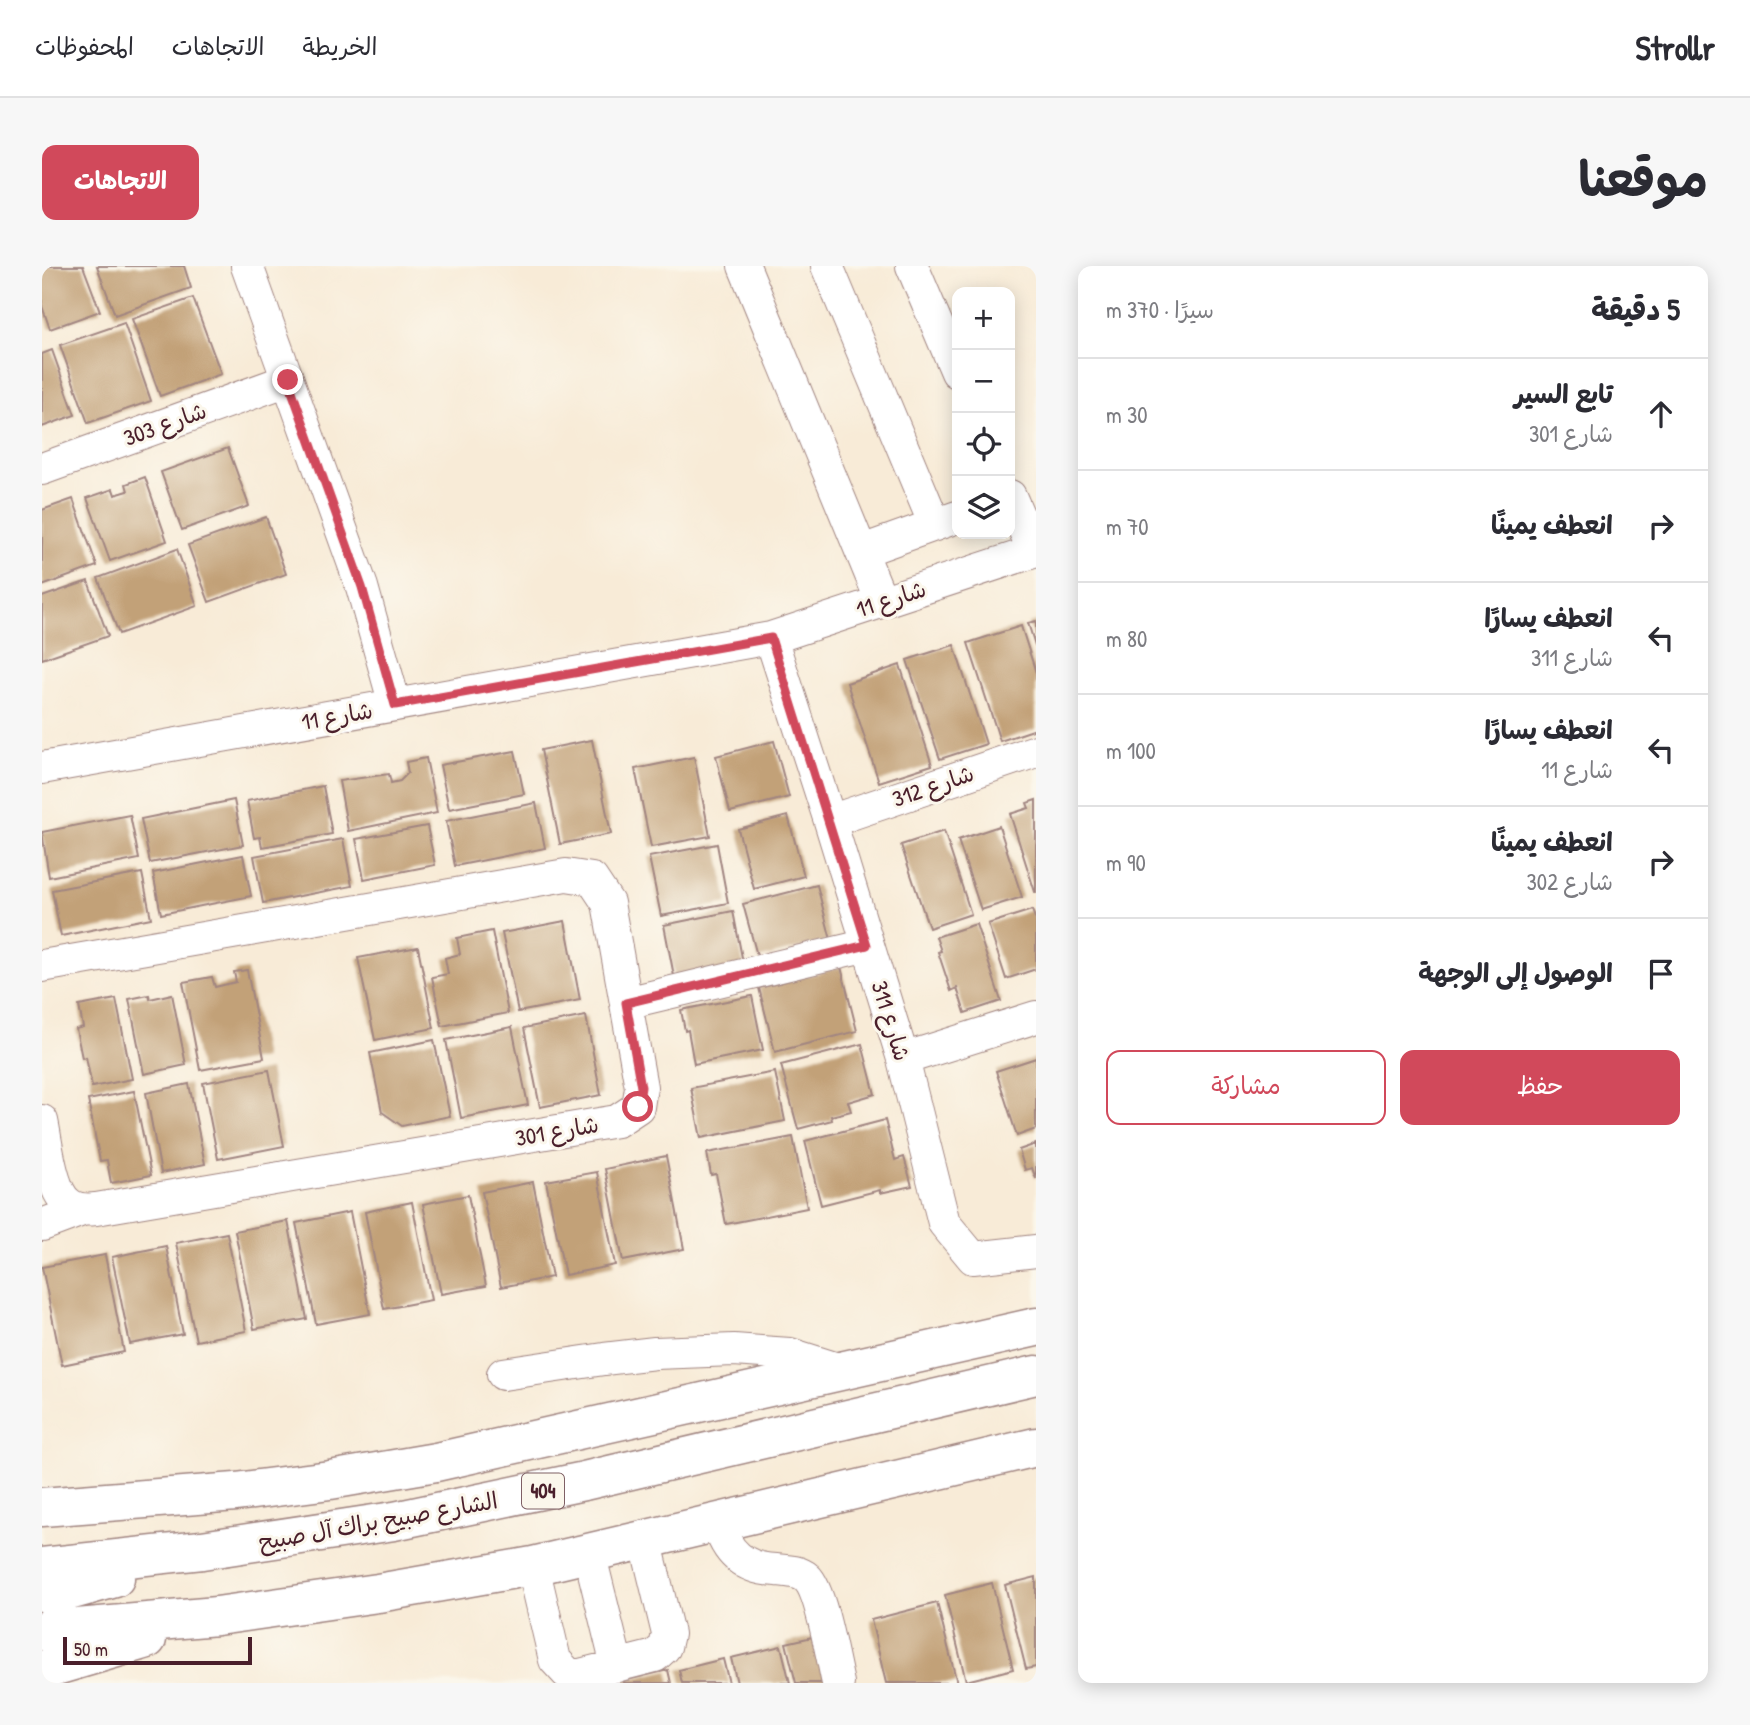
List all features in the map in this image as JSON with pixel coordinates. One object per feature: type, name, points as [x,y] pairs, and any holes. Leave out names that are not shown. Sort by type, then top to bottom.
[{"type":"main road","points":[[42,1507],[236,1492],[396,1469],[1036,1327]]},
{"type":"main road","name":"الشارع صبيح براك آل صبيح","points":[[45,1598],[216,1548],[394,1521],[570,1485],[1036,1375]]},
{"type":"main road","name":"الشارع صبيح براك آل صبيح","points":[[45,1598],[217,1616],[378,1593],[533,1566],[1036,1447]]},
{"type":"main road","points":[[42,1670],[217,1616]]},
{"type":"street","points":[[247,266],[362,587],[395,705]]},
{"type":"street","points":[[744,266],[882,602]]},
{"type":"street","points":[[827,266],[946,521],[862,551]]},
{"type":"street","points":[[912,266],[952,360]]},
{"type":"street","name":"شارع 303","points":[[42,469],[288,380]]},
{"type":"street","points":[[1015,509],[1035,552]]},
{"type":"street","name":"شارع 11","points":[[42,768],[771,638],[1035,552]]},
{"type":"street","name":"شارع 311","points":[[771,638],[902,1059],[944,1223],[973,1258],[1036,1251]]},
{"type":"street","name":"شارع 312","points":[[830,821],[1036,751]]},
{"type":"street","name":"شارع 301","points":[[42,966],[566,875],[592,879],[608,903],[641,1087],[638,1107],[617,1121],[82,1210],[42,1225]]},
{"type":"street","points":[[626,1003],[867,945]]},
{"type":"street","points":[[902,1059],[1036,1017]]},
{"type":"street","points":[[42,1121],[60,1194],[69,1204],[82,1210]]},
{"type":"street","points":[[503,1374],[617,1357],[734,1350],[790,1354],[844,1371]]},
{"type":"street","points":[[718,1522],[725,1543],[740,1560],[760,1569],[800,1573],[814,1587],[838,1683]]},
{"type":"street","points":[[533,1566],[558,1665],[567,1673],[580,1675],[655,1656],[661,1652],[667,1641],[645,1539]]},
{"type":"street","points":[[589,1552],[617,1665]]},
{"type":"building","points":[[42,266],[83,266],[100,311],[50,329],[42,306]]},
{"type":"building","points":[[97,266],[184,266],[191,288],[115,315]]},
{"type":"building","points":[[193,298],[221,374],[160,396],[132,319]]},
{"type":"building","points":[[124,323],[151,401],[88,423],[60,345]]},
{"type":"building","points":[[52,350],[75,415],[42,427],[42,354]]},
{"type":"building","points":[[228,448],[249,506],[182,530],[161,472]]},
{"type":"building","points":[[145,477],[167,541],[110,561],[87,498],[113,489],[115,495],[128,491],[126,484]]},
{"type":"building","points":[[73,499],[97,566],[42,586],[42,510]]},
{"type":"building","points":[[266,517],[286,574],[209,602],[188,545]]},
{"type":"building","points":[[177,549],[197,606],[119,634],[98,578]]},
{"type":"building","points":[[88,581],[108,636],[42,659],[42,597]]},
{"type":"building","points":[[1036,621],[1036,645],[1035,645],[1028,623]]},
{"type":"building","points":[[1021,626],[1036,673],[1036,729],[1000,741],[968,643]]},
{"type":"building","points":[[954,645],[986,744],[940,759],[907,660]]},
{"type":"building","points":[[900,665],[932,765],[879,782],[847,683]]},
{"type":"building","points":[[592,740],[611,834],[560,844],[541,750]]},
{"type":"building","points":[[774,741],[789,797],[730,812],[716,756]]},
{"type":"building","points":[[515,751],[524,794],[449,809],[440,765]]},
{"type":"building","points":[[694,757],[710,836],[651,847],[635,769]]},
{"type":"building","points":[[426,758],[437,813],[348,831],[339,781],[389,774],[391,783],[400,781],[408,773],[406,762]]},
{"type":"building","points":[[323,786],[332,834],[262,847],[260,837],[254,838],[247,801]]},
{"type":"building","points":[[234,800],[243,845],[150,863],[141,819]]},
{"type":"building","points":[[1036,800],[1035,892],[1010,814],[1029,808],[1027,803]]},
{"type":"building","points":[[536,803],[545,848],[455,866],[446,821]]},
{"type":"building","points":[[130,815],[139,859],[49,877],[42,832]]},
{"type":"building","points":[[788,816],[804,876],[754,889],[738,829]]},
{"type":"building","points":[[427,826],[435,865],[364,879],[356,839]]},
{"type":"building","points":[[999,826],[1022,897],[981,910],[958,840]]},
{"type":"building","points":[[944,831],[971,914],[929,928],[901,845]]},
{"type":"building","points":[[343,839],[352,886],[263,903],[254,856]]},
{"type":"building","points":[[717,844],[728,903],[661,916],[649,857]]},
{"type":"building","points":[[243,855],[251,896],[161,914],[153,873]]},
{"type":"building","points":[[142,873],[151,918],[61,936],[52,890]]},
{"type":"building","points":[[817,885],[831,940],[758,959],[743,904]]},
{"type":"building","points":[[1032,910],[1036,921],[1036,969],[1006,979],[988,924]]},
{"type":"building","points":[[733,911],[744,968],[675,981],[664,925]]},
{"type":"building","points":[[565,921],[580,1000],[518,1012],[502,933]]},
{"type":"building","points":[[976,924],[1001,1001],[965,1013],[957,988],[951,991],[936,937]]},
{"type":"building","points":[[492,931],[508,1013],[442,1026],[432,977],[448,974],[445,958],[460,954],[457,938]]},
{"type":"building","points":[[418,947],[434,1028],[375,1040],[358,958]]},
{"type":"building","points":[[841,967],[857,1031],[775,1052],[759,988]]},
{"type":"building","points":[[247,970],[264,1058],[200,1070],[183,982],[212,977],[215,987],[236,982],[234,972]]},
{"type":"building","points":[[172,994],[186,1065],[144,1074],[129,999],[149,995],[150,999]]},
{"type":"building","points":[[752,996],[763,1050],[694,1064],[688,1030],[685,1031],[681,1010]]},
{"type":"building","points":[[116,999],[132,1079],[92,1087],[86,1057],[82,1058],[76,1029],[83,1027],[79,1006]]},
{"type":"building","points":[[586,1016],[601,1095],[540,1107],[524,1028]]},
{"type":"building","points":[[512,1027],[528,1105],[461,1118],[446,1040]]},
{"type":"building","points":[[434,1040],[450,1116],[402,1126],[382,1112],[370,1053]]},
{"type":"building","points":[[862,1044],[875,1094],[848,1102],[851,1111],[831,1116],[832,1120],[798,1129],[781,1065]]},
{"type":"building","points":[[1036,1058],[1036,1129],[1017,1136],[996,1071]]},
{"type":"building","points":[[269,1070],[284,1146],[218,1159],[203,1083]]},
{"type":"building","points":[[775,1072],[785,1121],[701,1138],[691,1088]]},
{"type":"building","points":[[189,1084],[205,1164],[161,1173],[146,1093]]},
{"type":"building","points":[[134,1091],[151,1175],[111,1183],[107,1160],[100,1161],[88,1100]]},
{"type":"building","points":[[885,1120],[895,1160],[904,1157],[912,1186],[880,1193],[880,1190],[821,1205],[805,1141]]},
{"type":"building","points":[[793,1137],[807,1208],[726,1224],[716,1174],[711,1175],[707,1153]]},
{"type":"building","points":[[1036,1144],[1036,1179],[1032,1168],[1025,1170],[1019,1150]]},
{"type":"building","points":[[666,1156],[684,1249],[623,1261],[605,1169]]},
{"type":"building","points":[[597,1172],[615,1265],[565,1275],[546,1181]]},
{"type":"building","points":[[533,1182],[552,1277],[501,1287],[482,1192]]},
{"type":"building","points":[[468,1195],[486,1286],[441,1294],[423,1204]]},
{"type":"building","points":[[412,1202],[431,1300],[384,1309],[365,1212]]},
{"type":"building","points":[[350,1212],[370,1314],[316,1324],[296,1223]]},
{"type":"building","points":[[288,1221],[307,1319],[254,1329],[235,1231]]},
{"type":"building","points":[[227,1233],[246,1331],[196,1341],[176,1243]]},
{"type":"building","points":[[166,1246],[183,1334],[130,1344],[112,1257]]},
{"type":"building","points":[[105,1255],[124,1352],[62,1365],[42,1267]]},
{"type":"building","points":[[1036,1577],[1036,1667],[1026,1669],[1005,1585]]},
{"type":"building","points":[[992,1583],[1013,1669],[966,1681],[945,1595]]},
{"type":"building","points":[[937,1603],[957,1683],[886,1683],[871,1620]]},
{"type":"building","points":[[821,1635],[833,1683],[796,1683],[786,1643]]},
{"type":"building","points":[[781,1646],[790,1683],[737,1683],[731,1658]]},
{"type":"building","points":[[723,1659],[729,1683],[682,1683],[679,1670]]},
{"type":"building","points":[[668,1670],[671,1683],[623,1681]]},
{"type":"route","points":[[288,380],[362,587],[395,705],[771,638],[867,945],[626,1003],[641,1087],[638,1107]]}]
